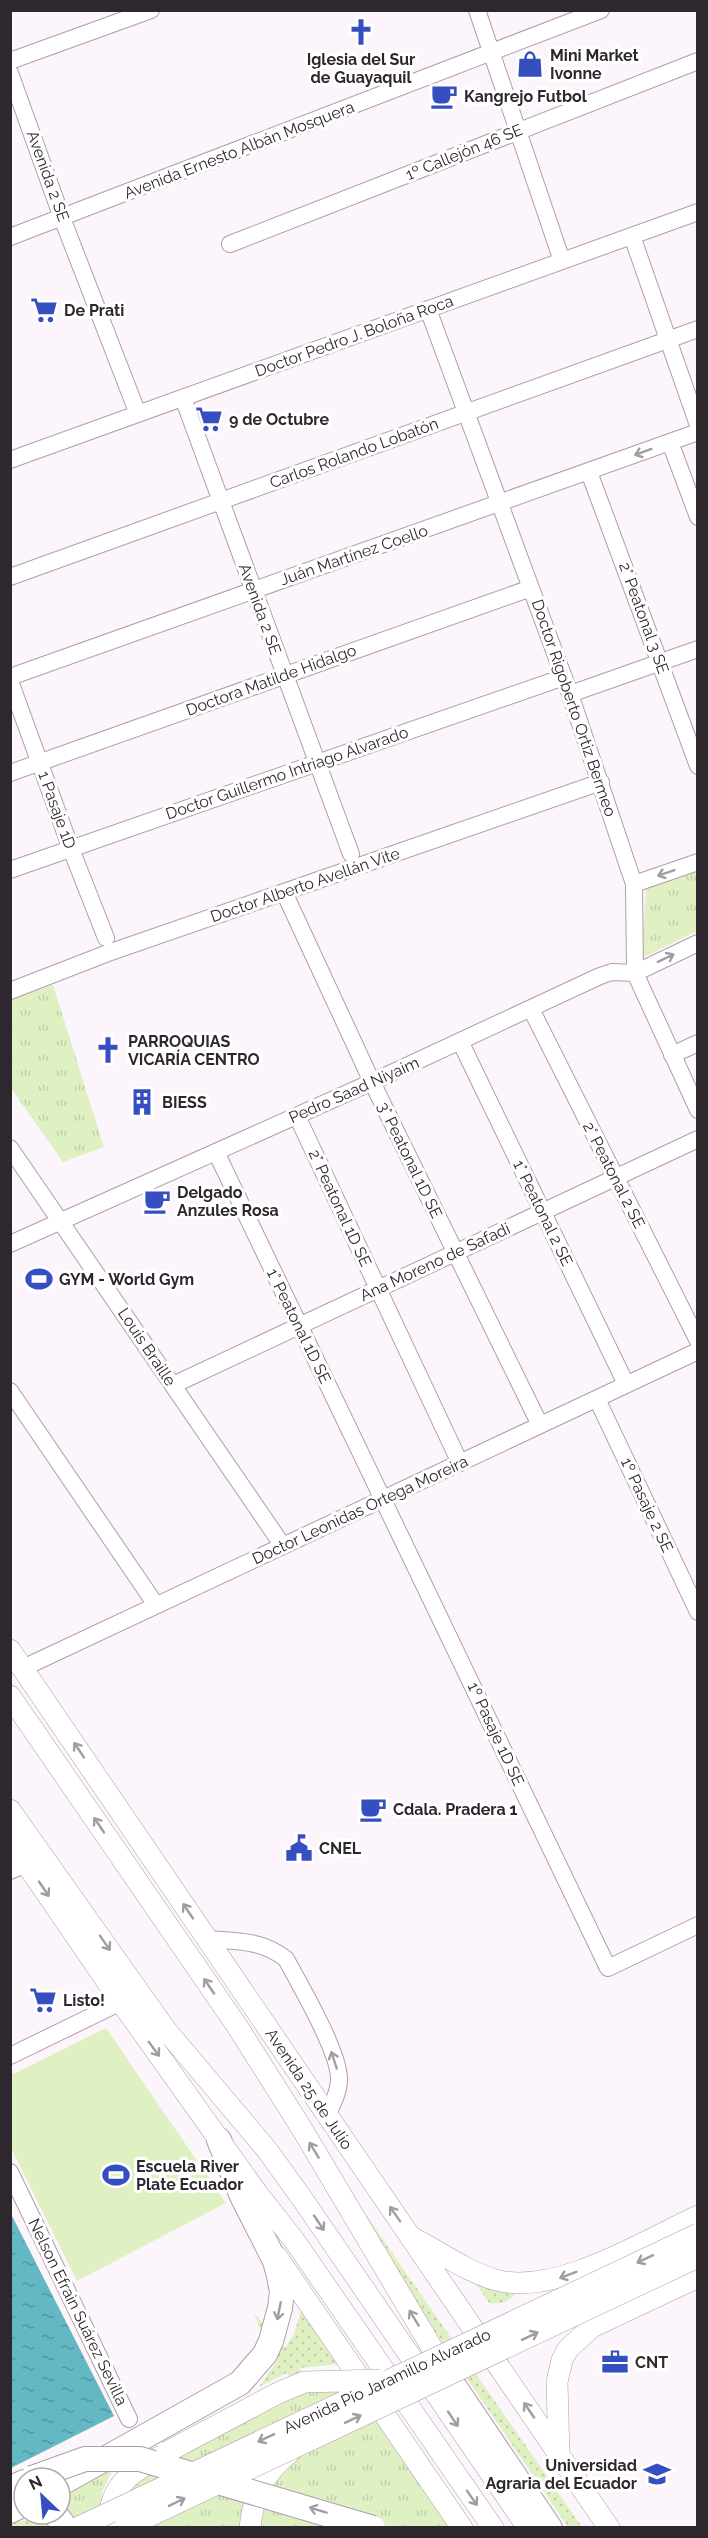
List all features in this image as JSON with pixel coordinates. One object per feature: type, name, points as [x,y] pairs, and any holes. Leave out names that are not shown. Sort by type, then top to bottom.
[{"type":"highway","points":[[72,2477],[240,2383],[252,2371],[271,2342],[282,2292],[275,2261],[242,2196],[219,2140]]},
{"type":"highway","points":[[456,2387],[550,2528]]},
{"type":"highway","points":[[65,2466],[85,2459],[140,2459],[374,2528]]},
{"type":"main road","name":"Avenida 25 de Julio","points":[[10,1650],[609,2528]]},
{"type":"main road","name":"Avenida 25 de Julio","points":[[10,1696],[237,2026],[302,2129],[456,2387]]},
{"type":"main road","points":[[10,1810],[166,2030],[267,2150],[301,2197],[528,2528]]},
{"type":"main road","points":[[10,1840],[19,1867],[121,2002],[219,2140],[294,2240],[493,2528]]},
{"type":"main road","points":[[237,2026],[327,2116]]},
{"type":"main road","points":[[166,2030],[219,2140]]},
{"type":"main road","points":[[410,2236],[473,2271],[496,2280],[538,2283],[582,2270],[698,2216]]},
{"type":"main road","name":"Avenida Pío Jaramillo Alvarado","points":[[77,2528],[698,2234]]},
{"type":"main road","points":[[264,2236],[462,2528]]},
{"type":"main road","name":"Avenida Pío Jaramillo Alvarado","points":[[124,2528],[698,2257]]},
{"type":"main road","points":[[559,2455],[557,2382],[562,2360],[568,2349],[592,2327],[698,2277]]},
{"type":"main road","points":[[108,2528],[109,2505],[121,2482],[167,2452],[278,2393],[304,2382],[319,2380],[373,2382],[395,2377]]},
{"type":"main road","points":[[249,2528],[256,2494],[266,2474],[300,2444]]},
{"type":"street","points":[[10,61],[151,10]]},
{"type":"street","points":[[477,10],[489,53],[562,261]]},
{"type":"street","name":"Avenida Ernesto Albán Mosquera","points":[[10,237],[601,10]]},
{"type":"street","name":"1º Callejón 46 SE","points":[[230,244],[698,61]]},
{"type":"street","name":"Avenida 2 SE","points":[[10,73],[138,414]]},
{"type":"street","name":"Doctor Pedro J. Boloña Roca","points":[[10,460],[698,212]]},
{"type":"street","points":[[632,236],[698,425]]},
{"type":"street","name":"Doctor Rigoberto Ortiz Bermeo","points":[[428,309],[564,677],[634,884],[635,973],[698,1110]]},
{"type":"street","name":"Carlos Rolando Lobatón","points":[[10,577],[698,329]]},
{"type":"street","name":"Avenida 2 SE","points":[[183,398],[351,854]]},
{"type":"street","name":"Juán Martínez Coello","points":[[10,679],[698,432]]},
{"type":"street","points":[[670,442],[698,517]]},
{"type":"street","name":"2° Peatonal 3 SE","points":[[589,472],[698,766]]},
{"type":"street","name":"Doctora Matilde Hidalgo","points":[[10,773],[531,588]]},
{"type":"street","points":[[570,694],[698,649]]},
{"type":"street","name":"Doctor Guillermo Intriago Alvarado","points":[[10,870],[564,677]]},
{"type":"street","name":"1 Pasaje 1D","points":[[10,679],[71,849],[106,938]]},
{"type":"street","name":"Doctor Alberto Avellán Vite","points":[[10,991],[108,953],[601,782]]},
{"type":"street","points":[[634,884],[698,862]]},
{"type":"street","name":"3° Peatonal 1D SE","points":[[284,892],[372,1082],[540,1425]]},
{"type":"street","name":"Pedro Saad Niyaim","points":[[10,1244],[372,1082],[600,976],[612,972],[635,973],[698,943]]},
{"type":"street","name":"2° Peatonal 2 SE","points":[[531,1009],[698,1341]]},
{"type":"street","name":"1° Peatonal 2 SE","points":[[460,1041],[626,1384]]},
{"type":"street","points":[[672,1055],[698,1043]]},
{"type":"street","name":"2° Peatonal 1D SE","points":[[297,1116],[460,1463]]},
{"type":"street","name":"Ana Moreno de Safadi","points":[[173,1385],[698,1138]]},
{"type":"street","name":"Louis Braille","points":[[10,1148],[283,1546]]},
{"type":"street","name":"1° Peatonal 1D SE","points":[[216,1152],[383,1499]]},
{"type":"street","name":"Doctor Leonidas Ortega Moreira","points":[[23,1668],[698,1351]]},
{"type":"street","points":[[10,1391],[156,1605]]},
{"type":"street","name":"1º Pasaje 2 SE","points":[[597,1398],[698,1612]]},
{"type":"street","name":"1º Pasaje 1D SE","points":[[383,1499],[608,1968],[698,1925]]},
{"type":"street","points":[[207,1939],[254,1943],[275,1950],[286,1959],[331,2049],[339,2074],[338,2087],[327,2116]]},
{"type":"street","points":[[10,2056],[121,2002]]},
{"type":"street","name":"Nelson Efraìn Suárez Sevilla","points":[[10,2172],[129,2419]]},
{"type":"green space","points":[[697,867],[697,931],[642,958],[646,886]]},
{"type":"green space","points":[[53,985],[104,1147],[63,1162],[11,1088],[10,999]]},
{"type":"green space","name":"Escuela River Plate Ecuador","points":[[106,2028],[226,2203],[77,2281],[11,2148],[11,2075]]},
{"type":"green space","points":[[364,2212],[582,2527],[568,2527],[421,2311]]},
{"type":"green space","points":[[474,2281],[519,2290],[506,2301],[489,2303]]},
{"type":"green space","points":[[301,2310],[339,2364],[299,2368],[409,2527],[346,2462],[287,2373],[259,2387],[278,2360],[265,2342],[254,2313],[285,2348],[294,2334]]},
{"type":"green space","points":[[320,2390],[354,2391],[376,2417],[452,2528],[124,2528],[130,2488],[149,2470],[300,2394]]},
{"type":"green space","points":[[114,2467],[102,2492],[100,2527],[72,2517],[72,2485]]},
{"type":"green space","points":[[12,2523],[12,2526],[54,2527],[11,2527]]},
{"type":"water","points":[[10,2212],[114,2416],[10,2468]]},
{"type":"place","name":"Iglesia del Sur de Guayaquil","points":[[361,32]]},
{"type":"place","name":"Mini Market Ivonne","points":[[530,64]]},
{"type":"place","name":"Kangrejo Futbol","points":[[444,96]]},
{"type":"place","name":"De Prati","points":[[44,310]]},
{"type":"place","name":"9 de Octubre","points":[[209,419]]},
{"type":"place","name":"PARROQUIAS VICARÍA CENTRO","points":[[108,1050]]},
{"type":"place","name":"BIESS","points":[[142,1102]]},
{"type":"place","name":"Delgado Anzules Rosa","points":[[157,1201]]},
{"type":"place","name":"GYM - World Gym","points":[[39,1279]]},
{"type":"place","name":"Cdala. Pradera 1","points":[[373,1809]]},
{"type":"place","name":"CNEL","points":[[299,1848]]},
{"type":"place","name":"Listo!","points":[[43,2000]]},
{"type":"place","name":"Escuela River Plate Ecuador","points":[[116,2175]]},
{"type":"place","name":"CNT","points":[[615,2362]]},
{"type":"place","name":"Universidad Agraria del Ecuador","points":[[657,2474]]}]
